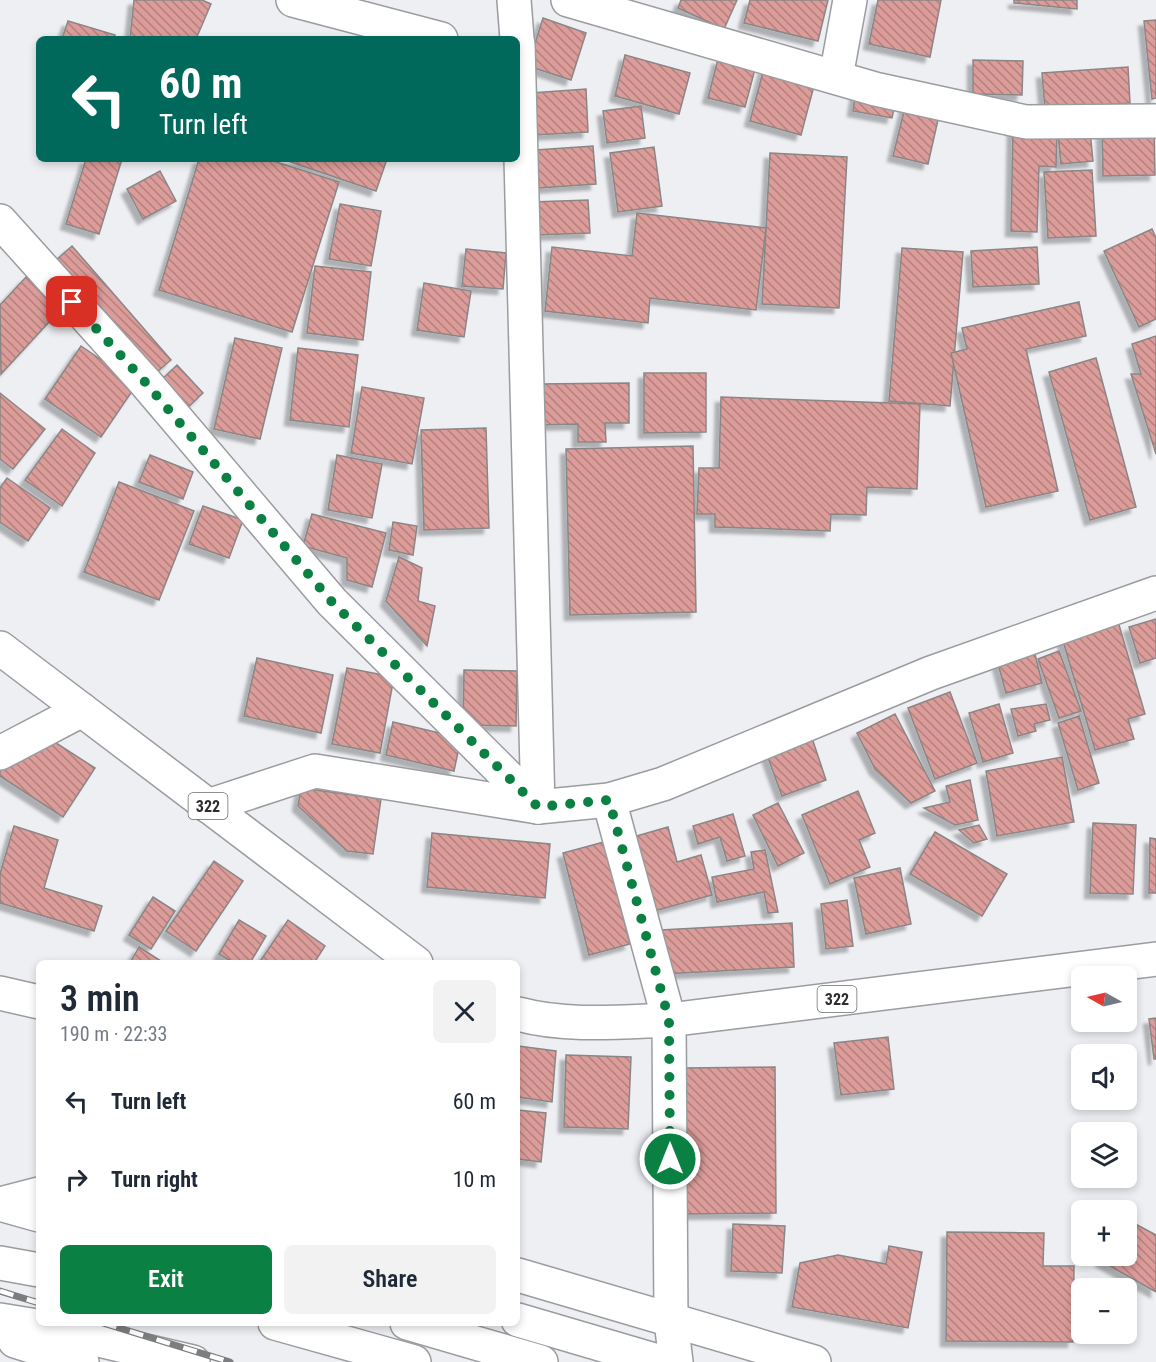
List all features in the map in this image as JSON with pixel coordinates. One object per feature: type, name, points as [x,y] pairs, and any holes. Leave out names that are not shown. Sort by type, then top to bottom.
[{"type":"main road","points":[[292,0],[430,36]]},
{"type":"main road","points":[[514,0],[517,36]]},
{"type":"main road","points":[[568,0],[875,89],[1026,122],[1156,121]]},
{"type":"main road","points":[[836,77],[850,0]]},
{"type":"main road","points":[[520,126],[538,807]]},
{"type":"main road","points":[[0,221],[145,382],[332,602],[538,807]]},
{"type":"main road","points":[[208,806],[315,771],[538,807],[609,800],[663,784],[931,674],[1156,593]]},
{"type":"main road","name":"322","points":[[0,648],[412,960]]},
{"type":"main road","points":[[0,753],[82,710]]},
{"type":"main road","points":[[609,800],[669,1020],[670,1321],[676,1362]]},
{"type":"main road","name":"322","points":[[520,1015],[540,1020],[591,1024],[669,1020],[1156,959]]},
{"type":"main road","points":[[0,993],[36,1001]]},
{"type":"main road","points":[[0,1204],[36,1195]]},
{"type":"main road","points":[[0,1204],[36,1216]]},
{"type":"main road","points":[[0,1216],[36,1217]]},
{"type":"main road","points":[[0,1263],[36,1269]]},
{"type":"main road","points":[[520,1276],[814,1362]]},
{"type":"main road","points":[[0,1320],[36,1326]]},
{"type":"main road","points":[[520,1321],[661,1362]]},
{"type":"main road","points":[[37,1326],[193,1362]]},
{"type":"main road","points":[[286,1326],[414,1362]]},
{"type":"main road","points":[[417,1326],[541,1362]]},
{"type":"main road","points":[[0,1337],[82,1362]]},
{"type":"building","points":[[134,0],[202,0],[211,4],[197,36],[130,36]]},
{"type":"building","points":[[681,0],[737,0],[724,29],[678,8]]},
{"type":"building","points":[[750,0],[828,0],[818,41],[744,23]]},
{"type":"building","points":[[878,0],[941,0],[930,57],[869,44]]},
{"type":"building","points":[[1014,0],[1077,0],[1077,9],[1014,3]]},
{"type":"building","points":[[543,18],[586,33],[571,80],[528,66]]},
{"type":"building","points":[[1156,20],[1156,98],[1152,99],[1144,21]]},
{"type":"building","points":[[68,21],[115,35],[115,36],[63,36]]},
{"type":"building","points":[[625,55],[690,73],[679,114],[615,96]]},
{"type":"building","points":[[718,59],[755,69],[745,107],[708,98]]},
{"type":"building","points":[[973,60],[1023,61],[1022,95],[973,94]]},
{"type":"building","points":[[1128,67],[1130,103],[1045,109],[1042,73]]},
{"type":"building","points":[[764,68],[815,82],[801,135],[750,121]]},
{"type":"building","points":[[586,89],[588,132],[534,135],[531,93]]},
{"type":"building","points":[[856,91],[896,99],[892,118],[853,111]]},
{"type":"building","points":[[906,103],[940,111],[928,164],[893,156]]},
{"type":"building","points":[[641,106],[645,138],[607,143],[603,111]]},
{"type":"building","points":[[1013,127],[1057,128],[1056,167],[1039,166],[1037,232],[1011,231]]},
{"type":"building","points":[[1154,128],[1155,175],[1103,176],[1102,129]]},
{"type":"building","points":[[1090,131],[1093,161],[1061,164],[1058,134]]},
{"type":"building","points":[[593,146],[596,184],[539,188],[536,150]]},
{"type":"building","points":[[654,147],[662,206],[618,212],[610,153]]},
{"type":"building","points":[[770,153],[847,157],[839,308],[762,304]]},
{"type":"building","points":[[85,162],[121,162],[99,234],[66,224]]},
{"type":"building","points":[[198,162],[276,162],[339,182],[292,332],[159,290]]},
{"type":"building","points":[[291,162],[386,162],[376,191]]},
{"type":"building","points":[[1092,170],[1096,236],[1048,238],[1044,172]]},
{"type":"building","points":[[160,171],[176,201],[143,219],[127,189]]},
{"type":"building","points":[[588,200],[590,233],[534,235],[532,202]]},
{"type":"building","points":[[340,204],[381,211],[371,266],[329,259]]},
{"type":"building","points":[[637,213],[766,228],[756,310],[650,298],[648,323],[545,311],[552,247],[632,256]]},
{"type":"building","points":[[1152,229],[1156,238],[1156,319],[1139,327],[1104,251]]},
{"type":"building","points":[[72,246],[171,360],[145,382],[47,268]]},
{"type":"building","points":[[1037,247],[1039,284],[973,287],[971,251]]},
{"type":"building","points":[[902,248],[963,252],[950,406],[889,401]]},
{"type":"building","points":[[466,249],[506,253],[503,289],[462,286]]},
{"type":"building","points":[[315,266],[371,272],[363,340],[307,333]]},
{"type":"building","points":[[26,277],[61,309],[1,374],[0,305]]},
{"type":"building","points":[[424,283],[471,291],[464,337],[417,330]]},
{"type":"building","points":[[1079,302],[1086,336],[1026,349],[1058,491],[986,507],[951,353],[967,349],[962,328]]},
{"type":"building","points":[[1156,336],[1156,454],[1131,374],[1141,374],[1132,344]]},
{"type":"building","points":[[235,338],[282,348],[260,439],[214,429]]},
{"type":"building","points":[[81,346],[137,384],[101,437],[45,399]]},
{"type":"building","points":[[298,348],[358,355],[349,427],[290,420]]},
{"type":"building","points":[[1096,358],[1136,507],[1090,520],[1049,372]]},
{"type":"building","points":[[177,365],[203,393],[180,415],[154,387]]},
{"type":"building","points":[[644,373],[706,373],[706,432],[644,433]]},
{"type":"building","points":[[629,383],[629,423],[605,423],[606,442],[578,442],[578,424],[537,425],[537,384]]},
{"type":"building","points":[[362,387],[424,398],[412,464],[351,453]]},
{"type":"building","points":[[0,393],[45,429],[13,469],[0,459]]},
{"type":"building","points":[[721,397],[920,404],[917,489],[867,487],[866,515],[831,514],[830,531],[715,527],[715,514],[697,514],[699,468],[719,468]]},
{"type":"building","points":[[486,428],[489,528],[424,530],[421,430]]},
{"type":"building","points":[[62,429],[95,453],[62,506],[25,480]]},
{"type":"building","points":[[693,446],[696,612],[570,615],[566,449]]},
{"type":"building","points":[[150,455],[193,472],[183,499],[139,482]]},
{"type":"building","points":[[337,455],[382,464],[372,518],[328,510]]},
{"type":"building","points":[[7,478],[50,508],[28,541],[0,522],[0,488]]},
{"type":"building","points":[[119,482],[194,511],[159,600],[84,572]]},
{"type":"building","points":[[203,506],[243,520],[229,558],[189,544]]},
{"type":"building","points":[[312,514],[386,533],[372,587],[347,580],[347,558],[303,546]]},
{"type":"building","points":[[393,522],[417,526],[413,555],[389,550]]},
{"type":"building","points":[[399,557],[422,568],[418,601],[435,606],[427,646],[386,601]]},
{"type":"building","points":[[1117,618],[1145,714],[1128,719],[1134,739],[1095,750],[1061,634]]},
{"type":"building","points":[[1156,619],[1156,658],[1140,663],[1129,627]]},
{"type":"building","points":[[1034,650],[1042,683],[1006,693],[997,660]]},
{"type":"building","points":[[1059,651],[1081,711],[1059,718],[1038,659]]},
{"type":"building","points":[[257,658],[333,675],[321,733],[244,716]]},
{"type":"building","points":[[347,668],[394,677],[380,753],[332,744]]},
{"type":"building","points":[[464,670],[517,671],[516,726],[463,725]]},
{"type":"building","points":[[950,692],[977,763],[935,779],[908,708]]},
{"type":"building","points":[[999,704],[1013,753],[983,762],[969,713]]},
{"type":"building","points":[[1046,704],[1050,720],[1034,724],[1036,731],[1018,736],[1011,709]]},
{"type":"building","points":[[895,714],[935,791],[911,803],[875,769],[857,733]]},
{"type":"building","points":[[1079,716],[1099,783],[1078,790],[1058,723]]},
{"type":"building","points":[[393,722],[461,738],[454,771],[386,755]]},
{"type":"building","points":[[25,723],[95,768],[63,817],[0,776],[0,761]]},
{"type":"building","points":[[812,738],[826,780],[782,796],[767,755]]},
{"type":"building","points":[[1062,757],[1074,822],[997,836],[986,771]]},
{"type":"building","points":[[970,780],[978,820],[955,825],[924,808],[950,802],[946,786]]},
{"type":"building","points":[[301,788],[381,799],[373,854],[347,851],[298,806]]},
{"type":"building","points":[[858,791],[875,833],[859,840],[870,867],[830,884],[802,815]]},
{"type":"building","points":[[778,803],[804,853],[778,866],[753,815]]},
{"type":"building","points":[[733,814],[745,856],[727,861],[720,837],[698,844],[693,826]]},
{"type":"building","points":[[1093,823],[1136,825],[1133,894],[1090,893]]},
{"type":"building","points":[[979,825],[987,839],[974,843],[959,830]]},
{"type":"building","points":[[14,826],[58,840],[44,888],[102,906],[94,931],[0,903],[0,874]]},
{"type":"building","points":[[668,827],[677,862],[701,855],[712,895],[654,911],[633,837]]},
{"type":"building","points":[[935,832],[1007,874],[982,916],[910,874]]},
{"type":"building","points":[[432,833],[550,844],[545,898],[427,887]]},
{"type":"building","points":[[1150,838],[1156,839],[1156,893],[1149,893]]},
{"type":"building","points":[[604,842],[630,944],[589,955],[563,853]]},
{"type":"building","points":[[765,850],[778,912],[768,913],[764,892],[717,902],[712,877],[754,869],[751,852]]},
{"type":"building","points":[[214,861],[243,881],[196,951],[166,931]]},
{"type":"building","points":[[900,868],[911,924],[866,934],[854,878]]},
{"type":"building","points":[[153,897],[175,911],[151,949],[129,935]]},
{"type":"building","points":[[847,900],[853,946],[826,949],[821,904]]},
{"type":"building","points":[[239,920],[266,936],[252,960],[229,960],[219,954]]},
{"type":"building","points":[[288,920],[325,946],[316,960],[261,960]]},
{"type":"building","points":[[792,923],[794,967],[663,974],[661,930]]},
{"type":"building","points":[[139,947],[159,960],[132,960]]},
{"type":"building","points":[[1156,1018],[1156,1059],[1154,1059],[1149,1019]]},
{"type":"building","points":[[888,1037],[894,1089],[841,1095],[834,1043]]},
{"type":"building","points":[[520,1046],[556,1051],[552,1102],[520,1097]]},
{"type":"building","points":[[566,1055],[631,1057],[628,1129],[564,1127]]},
{"type":"building","points":[[775,1067],[776,1213],[686,1214],[684,1068]]},
{"type":"building","points":[[520,1110],[546,1113],[541,1162],[520,1159]]},
{"type":"building","points":[[733,1224],[785,1226],[782,1273],[731,1271]]},
{"type":"building","points":[[1137,1225],[1156,1235],[1156,1292],[1137,1281],[1137,1278],[1131,1278],[1110,1266],[1137,1266]]},
{"type":"building","points":[[947,1232],[1044,1233],[1043,1266],[1074,1266],[1074,1278],[1071,1278],[1071,1342],[946,1341]]},
{"type":"building","points":[[889,1246],[922,1252],[908,1328],[792,1307],[800,1263],[838,1255],[886,1264]]},
{"type":"railway","points":[[0,1291],[36,1302]]},
{"type":"railway","points":[[113,1326],[230,1362]]},
{"type":"route","points":[[72,302],[145,382],[332,602],[538,807],[609,800],[669,1020],[670,1159]]}]
